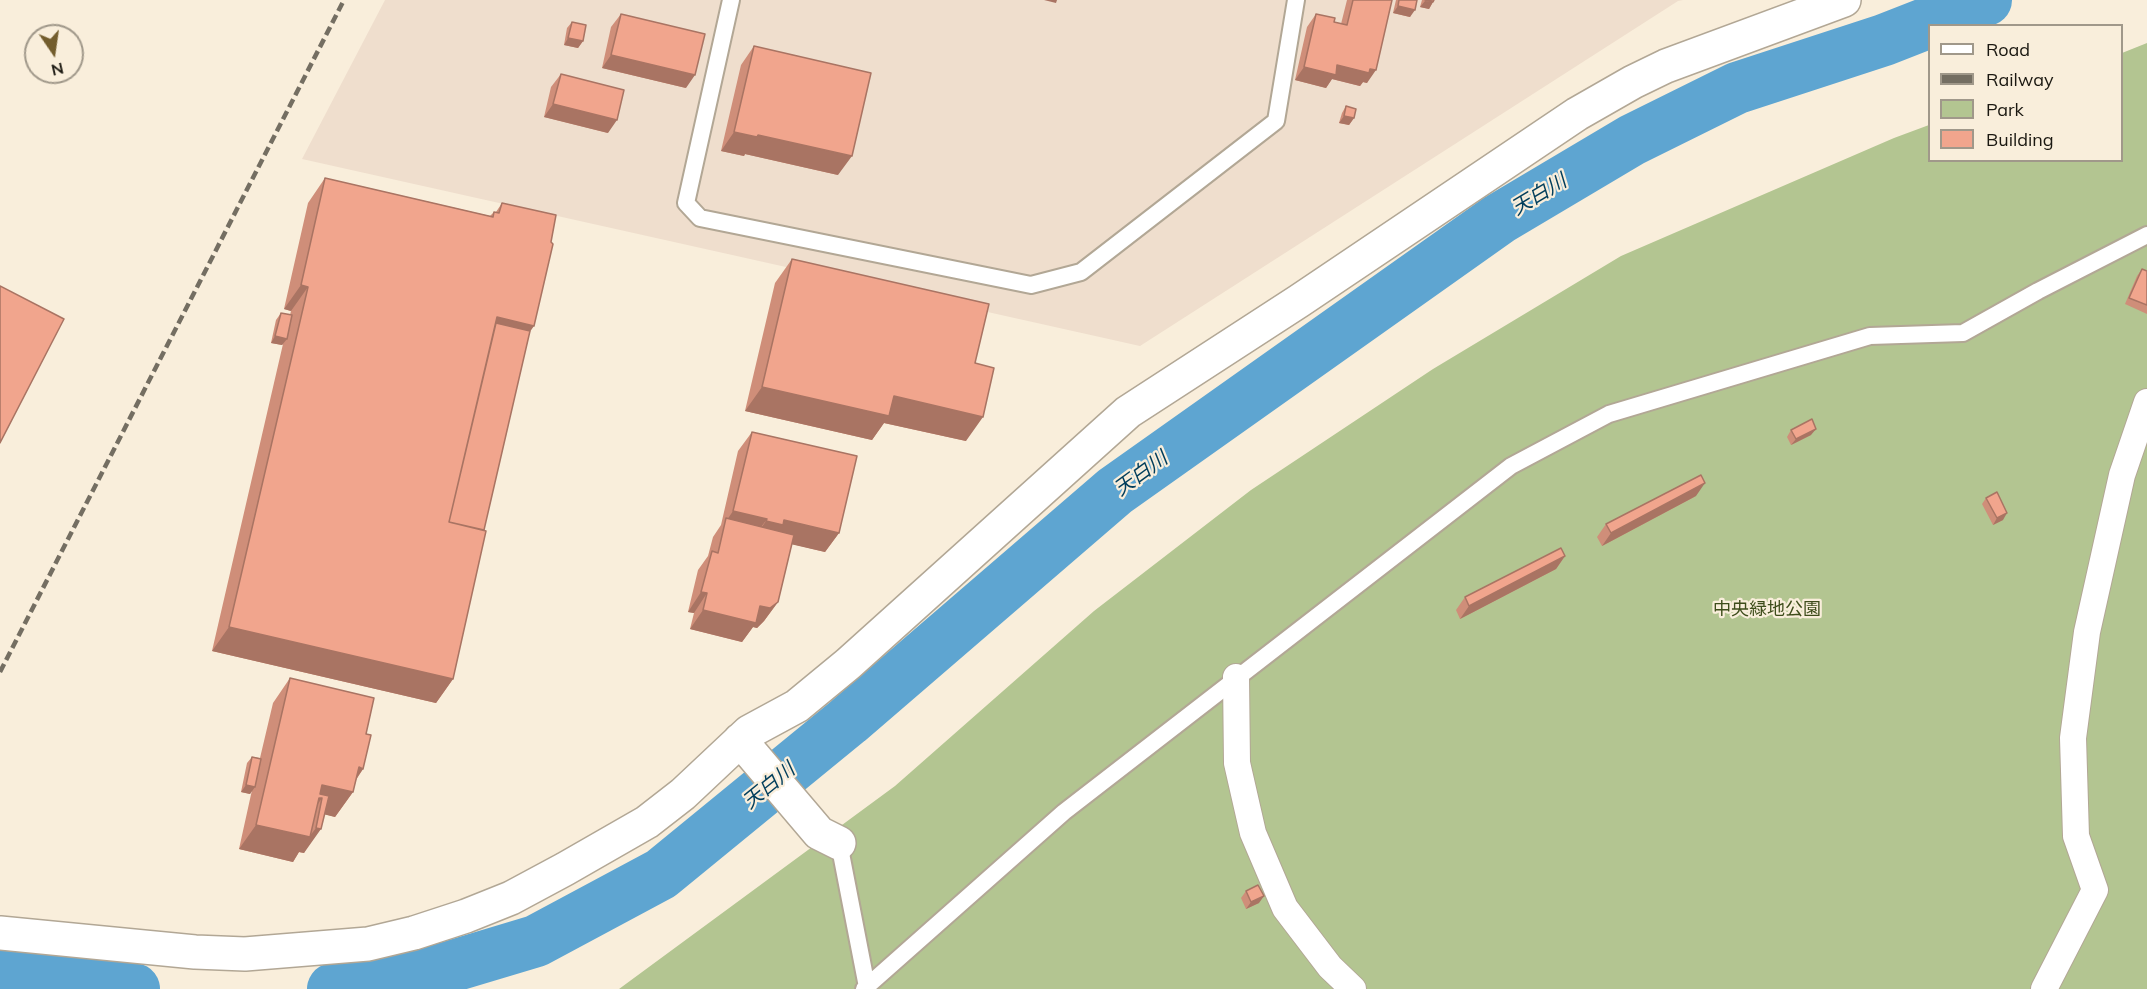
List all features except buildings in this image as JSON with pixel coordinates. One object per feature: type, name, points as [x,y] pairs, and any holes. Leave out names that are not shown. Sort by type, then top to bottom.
[{"type":"street","points":[[0,933],[195,952],[245,954],[368,944],[414,933],[466,916],[510,898],[647,822],[745,746],[749,732],[797,706],[848,664],[1128,412],[1586,109],[1666,66],[1844,0]]},
{"type":"street","points":[[2043,989],[2095,890],[2076,836],[2073,738],[2087,632],[2122,475],[2147,402]]},
{"type":"street","points":[[1236,678],[1238,763],[1253,833],[1285,908],[1330,967],[1353,989]]},
{"type":"street","points":[[745,746],[829,838]]},
{"type":"lane","points":[[731,0],[686,203],[700,218],[1031,285],[1081,272],[1276,121],[1296,0]]},
{"type":"lane","points":[[829,838],[866,988],[1064,812],[1502,472],[1610,414],[1870,336],[1963,333],[2038,291],[2147,236]]},
{"type":"shaded area","points":[[385,0],[1683,0],[1678,1],[1140,346],[302,159]]},
{"type":"green space","name":"中央緑地公園","points":[[2147,43],[2147,989],[619,989],[895,786],[1094,611],[1251,490],[1433,369],[1621,256],[1928,125],[1928,162],[2123,162],[2123,53]]},
{"type":"water","points":[[0,963],[118,989],[44,989],[0,986]]},
{"type":"waterway","name":"天白川","points":[[333,989],[423,975],[536,941],[661,874],[848,721],[1115,491],[1499,219],[1632,140],[1737,88],[1884,40],[1986,0]]},
{"type":"waterway","name":"天白川","points":[[0,971],[134,989]]},
{"type":"railway","points":[[0,672],[344,0]]}]
